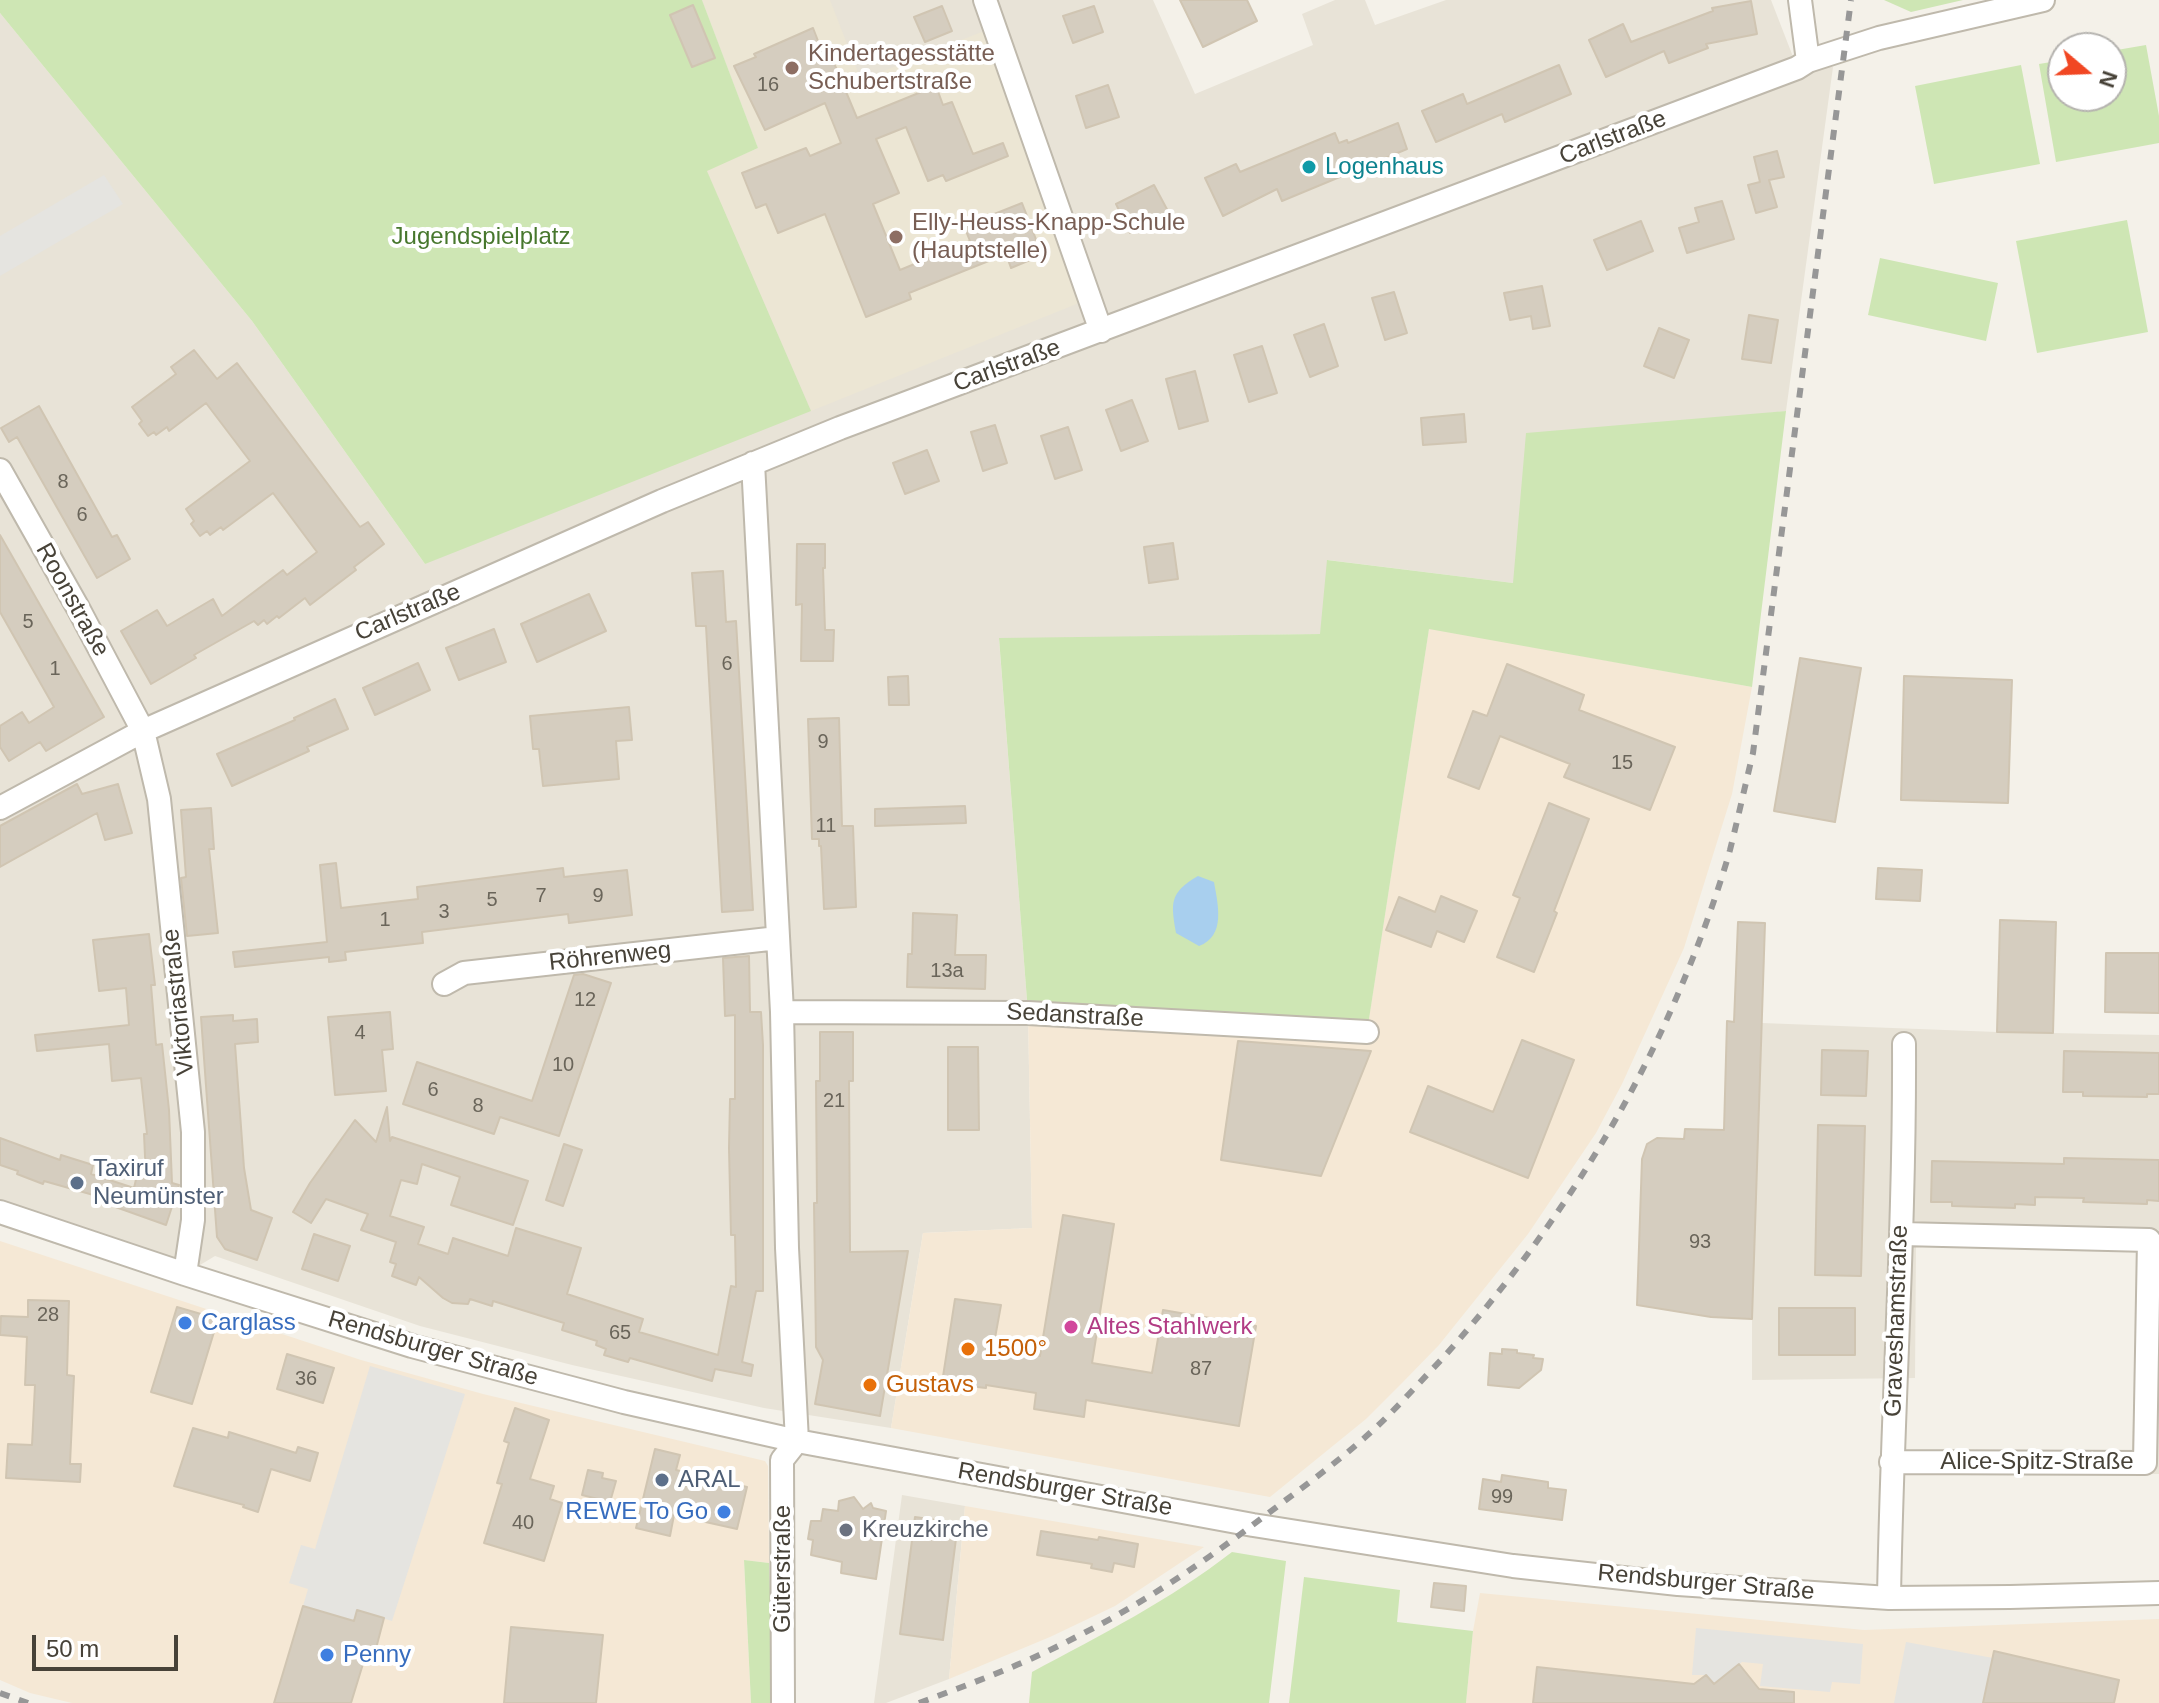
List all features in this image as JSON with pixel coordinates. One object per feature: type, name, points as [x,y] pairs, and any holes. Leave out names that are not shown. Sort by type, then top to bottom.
[{"type":"street","points":[[985,0],[1101,331]]},
{"type":"street","points":[[1800,0],[1808,61]]},
{"type":"street","name":"Carlstraße","points":[[0,808],[143,731],[662,501],[840,428],[1547,163],[1797,68],[1808,61],[1879,38],[2043,0]]},
{"type":"street","points":[[753,463],[782,1012],[787,1248],[797,1441]]},
{"type":"street","name":"Roonstraße","points":[[0,470],[143,731]]},
{"type":"street","name":"Viktoriastraße","points":[[143,731],[159,799],[193,1132],[193,1220],[185,1274]]},
{"type":"street","name":"Röhrenweg","points":[[444,984],[464,973],[778,938]]},
{"type":"street","name":"Sedanstraße","points":[[782,1012],[1028,1013],[1367,1032]]},
{"type":"street","name":"Graveshamstraße","points":[[1889,1598],[1891,1462],[1902,1234],[1904,1044]]},
{"type":"street","name":"Rendsburger Straße","points":[[0,1212],[427,1350],[624,1402],[797,1441],[1253,1525],[1513,1566],[1678,1584],[1889,1598],[2159,1593]]},
{"type":"street","name":"Alice-Spitz-Straße","points":[[1891,1462],[2145,1463],[2149,1240],[1902,1234]]},
{"type":"street","name":"Güterstraße","points":[[783,1703],[782,1460],[797,1441]]},
{"type":"shaded area","points":[[702,0],[1153,0],[1195,94],[1313,45],[1302,14],[1335,0],[1365,0],[1375,25],[1446,0],[1771,0],[1797,67],[1833,67],[1786,411],[1769,413],[1513,583],[1328,560],[1321,634],[999,639],[1028,1013],[1032,1228],[923,1233],[891,1428],[764,1408],[572,1365],[420,1326],[215,1256],[185,1274],[0,1212],[0,13],[252,321],[425,564],[758,148]]},
{"type":"shaded area","name":"Elly-Heuss-Knapp-Schule (Hauptstelle)","points":[[702,0],[830,0],[861,80],[984,31],[1079,303],[811,411],[706,170],[758,148]]},
{"type":"shaded area","points":[[104,175],[123,204],[0,276],[0,236]]},
{"type":"shaded area","points":[[1429,628],[1752,687],[1732,794],[1684,948],[1622,1084],[1596,1133],[1528,1234],[1439,1345],[1366,1419],[1270,1497],[891,1428],[923,1233],[1032,1228],[1028,1013],[1367,1031]]},
{"type":"shaded area","points":[[1762,1023],[2159,1035],[2159,1474],[2131,1474],[2139,1251],[1916,1245],[1915,1378],[1752,1380]]},
{"type":"shaded area","points":[[0,1241],[361,1360],[483,1394],[765,1461],[768,1466],[769,1563],[744,1560],[751,1703],[72,1703],[30,1693],[0,1680]]},
{"type":"shaded area","points":[[370,1366],[465,1394],[392,1621],[358,1611],[354,1621],[303,1606],[308,1589],[289,1583],[301,1545],[315,1549]]},
{"type":"shaded area","points":[[902,1495],[965,1506],[949,1679],[886,1703],[874,1703]]},
{"type":"shaded area","points":[[965,1506],[1204,1547],[1115,1606],[949,1679]]},
{"type":"shaded area","points":[[1480,1593],[1864,1630],[2159,1619],[2159,1703],[1466,1703]]},
{"type":"shaded area","points":[[1696,1628],[1863,1644],[1860,1684],[1832,1682],[1830,1692],[1760,1686],[1763,1664],[1742,1662],[1714,1684],[1706,1675],[1692,1675]]},
{"type":"shaded area","points":[[1906,1642],[1993,1658],[1983,1703],[1894,1703]]},
{"type":"green space","name":"Jugendspielplatz","points":[[0,0],[702,0],[758,148],[707,171],[811,411],[425,564],[252,321],[0,13]]},
{"type":"green space","points":[[1884,0],[1963,0],[1911,12]]},
{"type":"green space","points":[[2146,45],[2159,116],[2159,143],[2056,162],[2047,112],[2127,112],[2127,48]]},
{"type":"green space","points":[[2047,63],[2047,110],[2039,64]]},
{"type":"green space","points":[[2021,65],[2040,164],[1934,184],[1915,86]]},
{"type":"green space","points":[[2127,220],[2148,332],[2037,353],[2016,241]]},
{"type":"green space","points":[[1880,258],[1998,283],[1986,341],[1868,315]]},
{"type":"green space","points":[[1786,411],[1752,687],[1429,629],[1367,1032],[1028,1013],[999,638],[1320,634],[1327,560],[1513,583],[1526,433]]},
{"type":"green space","points":[[1232,1552],[1286,1561],[1269,1703],[1029,1703],[1032,1672],[1160,1601]]},
{"type":"green space","points":[[744,1560],[769,1563],[774,1703],[751,1703]]},
{"type":"green space","points":[[1304,1577],[1400,1590],[1397,1622],[1473,1631],[1466,1703],[1289,1703]]},
{"type":"water","points":[[1198,876],[1214,882],[1218,910],[1213,935],[1199,946],[1176,933],[1173,914],[1177,894]]},
{"type":"building","points":[[1180,0],[1247,0],[1257,21],[1203,47]]},
{"type":"building","points":[[1751,1],[1757,34],[1706,44],[1708,48],[1669,63],[1664,51],[1606,77],[1589,40],[1623,24],[1631,42],[1713,11],[1712,8]]},
{"type":"building","points":[[693,5],[715,58],[692,67],[670,15]]},
{"type":"building","points":[[942,6],[952,31],[925,42],[914,17]]},
{"type":"building","points":[[1094,6],[1103,32],[1073,43],[1063,16]]},
{"type":"building","points":[[813,28],[820,46],[826,44],[857,118],[936,86],[943,105],[952,102],[973,154],[1003,143],[1008,156],[946,181],[943,175],[928,181],[906,127],[876,139],[899,193],[873,204],[900,270],[970,241],[964,226],[1022,203],[1042,255],[1011,268],[1006,254],[909,293],[911,299],[866,317],[825,214],[778,233],[766,204],[756,208],[742,173],[806,148],[810,156],[841,143],[825,103],[765,130],[734,66]]},
{"type":"building","points":[[1559,65],[1571,94],[1505,122],[1502,114],[1436,142],[1422,111],[1463,94],[1467,104]]},
{"type":"building","points":[[1108,85],[1119,117],[1086,128],[1076,96]]},
{"type":"building","points":[[1398,123],[1407,149],[1282,201],[1277,189],[1223,216],[1205,178],[1236,164],[1240,172],[1335,133],[1339,143],[1347,140],[1348,143]]},
{"type":"building","points":[[1777,151],[1784,177],[1769,180],[1777,207],[1756,213],[1748,185],[1760,182],[1754,157]]},
{"type":"building","points":[[1154,185],[1169,213],[1130,233],[1116,204]]},
{"type":"building","points":[[1722,201],[1734,239],[1687,253],[1679,228],[1699,222],[1695,208]]},
{"type":"building","points":[[1641,221],[1653,251],[1607,270],[1594,240]]},
{"type":"building","points":[[1542,286],[1550,326],[1533,329],[1531,316],[1510,320],[1504,293]]},
{"type":"building","points":[[1394,292],[1407,333],[1385,340],[1372,298]]},
{"type":"building","points":[[1749,315],[1778,320],[1771,363],[1742,359]]},
{"type":"building","points":[[1324,324],[1338,366],[1310,377],[1294,335]]},
{"type":"building","points":[[1659,328],[1689,340],[1674,378],[1644,366]]},
{"type":"building","points":[[1262,346],[1277,393],[1249,402],[1234,355]]},
{"type":"building","points":[[194,350],[217,379],[237,363],[360,527],[368,522],[384,544],[310,605],[305,598],[267,624],[264,620],[258,625],[254,621],[151,684],[121,631],[157,610],[167,626],[213,599],[222,616],[283,570],[287,575],[317,552],[273,493],[223,530],[221,527],[210,535],[207,531],[200,536],[191,524],[194,521],[186,509],[250,461],[206,403],[169,431],[167,427],[156,435],[154,432],[148,436],[132,407],[176,374],[171,367]]},
{"type":"building","points":[[1195,371],[1208,421],[1179,429],[1166,379]]},
{"type":"building","points":[[1132,400],[1148,441],[1121,451],[1106,410]]},
{"type":"building","points":[[39,406],[112,537],[117,535],[130,559],[97,578],[17,437],[9,442],[1,428]]},
{"type":"building","points":[[1464,414],[1466,442],[1423,445],[1421,418]]},
{"type":"building","points":[[995,425],[1007,463],[983,471],[971,432]]},
{"type":"building","points":[[1068,427],[1082,470],[1055,479],[1041,436]]},
{"type":"building","points":[[927,450],[939,481],[905,494],[893,463]]},
{"type":"building","points":[[0,535],[104,717],[46,751],[40,742],[9,761],[0,747],[0,726],[22,712],[29,723],[54,707],[0,612]]},
{"type":"building","points":[[1173,543],[1178,579],[1149,583],[1144,547]]},
{"type":"building","points":[[797,544],[825,544],[825,630],[834,630],[833,661],[801,661],[802,604],[796,605]]},
{"type":"building","points":[[723,571],[726,622],[736,621],[753,910],[722,912],[706,626],[696,626],[692,573]]},
{"type":"building","points":[[589,594],[606,631],[537,662],[521,624]]},
{"type":"building","points":[[494,629],[506,662],[459,680],[446,648]]},
{"type":"building","points":[[1800,658],[1861,668],[1835,822],[1774,811]]},
{"type":"building","points":[[418,663],[430,690],[375,715],[363,688]]},
{"type":"building","points":[[1507,664],[1584,695],[1579,710],[1675,747],[1650,810],[1564,777],[1570,764],[1500,736],[1479,789],[1448,777],[1473,711],[1487,716]]},
{"type":"building","points":[[908,676],[909,705],[889,705],[888,677]]},
{"type":"building","points":[[1904,676],[2012,680],[2008,803],[1901,800]]},
{"type":"building","points":[[335,699],[348,729],[307,747],[309,751],[232,786],[217,754]]},
{"type":"building","points":[[629,707],[632,740],[616,741],[619,779],[543,786],[539,749],[533,749],[530,716]]},
{"type":"building","points":[[839,718],[842,826],[853,826],[856,907],[824,909],[821,846],[819,839],[812,839],[808,719]]},
{"type":"building","points":[[77,784],[82,794],[118,784],[132,833],[105,840],[97,813],[0,867],[0,826]]},
{"type":"building","points":[[1549,803],[1589,819],[1534,972],[1497,957],[1520,898],[1513,895]]},
{"type":"building","points":[[965,806],[966,823],[875,826],[875,809]]},
{"type":"building","points":[[211,808],[214,849],[209,849],[218,933],[187,936],[181,878],[186,877],[181,810]]},
{"type":"building","points":[[336,863],[341,908],[418,899],[417,887],[563,868],[564,877],[627,870],[632,915],[569,923],[568,914],[422,932],[423,943],[345,952],[346,960],[329,962],[329,957],[235,967],[233,952],[327,942],[320,865]]},
{"type":"building","points":[[1878,868],[1922,870],[1920,901],[1876,899]]},
{"type":"building","points":[[1441,896],[1477,911],[1464,942],[1437,931],[1431,947],[1386,930],[1399,897],[1435,912]]},
{"type":"building","points":[[913,913],[957,915],[955,955],[986,955],[985,989],[907,987]]},
{"type":"building","points":[[2000,920],[2056,922],[2053,1033],[1997,1032]]},
{"type":"building","points":[[1738,922],[1765,923],[1752,1319],[1711,1317],[1637,1305],[1642,1159],[1647,1144],[1657,1138],[1684,1139],[1685,1129],[1724,1130],[1727,1021],[1734,1022]]},
{"type":"building","points":[[149,934],[155,985],[151,985],[156,1045],[162,1044],[169,1110],[172,1183],[179,1185],[166,1225],[96,1200],[97,1196],[44,1181],[43,1184],[0,1165],[0,1138],[60,1160],[61,1155],[93,1165],[91,1174],[134,1188],[137,1175],[146,1178],[144,1134],[147,1134],[141,1078],[112,1081],[109,1044],[37,1051],[35,1035],[129,1025],[126,988],[99,991],[93,940]]},
{"type":"building","points":[[2106,953],[2159,953],[2159,1013],[2105,1012]]},
{"type":"building","points":[[749,956],[750,1012],[761,1012],[763,1045],[763,1291],[756,1291],[742,1362],[753,1365],[751,1376],[715,1369],[712,1381],[630,1358],[628,1362],[604,1355],[606,1349],[596,1345],[597,1341],[562,1330],[564,1323],[493,1301],[492,1306],[470,1299],[468,1304],[452,1303],[419,1277],[416,1285],[392,1276],[396,1264],[390,1262],[396,1242],[361,1230],[368,1214],[326,1199],[311,1223],[293,1212],[355,1120],[376,1142],[387,1107],[390,1141],[392,1137],[528,1181],[513,1225],[451,1205],[460,1177],[422,1164],[417,1184],[401,1180],[390,1216],[424,1227],[418,1244],[448,1254],[453,1238],[508,1256],[516,1228],[581,1248],[567,1294],[643,1319],[639,1332],[718,1355],[731,1286],[736,1287],[729,1148],[730,1099],[735,1099],[735,1015],[725,1016],[723,958]]},
{"type":"building","points":[[583,974],[611,983],[559,1136],[500,1117],[494,1134],[403,1104],[417,1062],[532,1101],[574,975]]},
{"type":"building","points":[[390,1012],[393,1049],[382,1050],[386,1091],[335,1095],[328,1017]]},
{"type":"building","points":[[233,1015],[233,1021],[257,1019],[258,1042],[235,1044],[244,1168],[251,1210],[272,1218],[257,1260],[225,1249],[217,1237],[201,1017]]},
{"type":"building","points":[[820,1032],[853,1032],[853,1081],[849,1081],[850,1252],[908,1251],[880,1416],[815,1404],[823,1360],[816,1347],[814,1203],[817,1203],[816,1081],[820,1081]]},
{"type":"building","points":[[1522,1040],[1574,1060],[1528,1178],[1410,1132],[1428,1086],[1493,1112]]},
{"type":"building","points":[[1238,1041],[1371,1051],[1321,1176],[1221,1160]]},
{"type":"building","points":[[948,1047],[978,1047],[979,1130],[948,1130]]},
{"type":"building","points":[[1822,1050],[1868,1051],[1866,1096],[1821,1095]]},
{"type":"building","points":[[2064,1051],[2159,1053],[2159,1094],[2147,1094],[2147,1097],[2083,1096],[2083,1092],[2063,1092]]},
{"type":"building","points":[[1818,1125],[1865,1126],[1861,1276],[1815,1275]]},
{"type":"building","points":[[564,1144],[582,1150],[563,1206],[546,1200]]},
{"type":"building","points":[[2064,1158],[2159,1160],[2159,1201],[2147,1200],[2147,1204],[2083,1202],[2084,1198],[2035,1197],[2035,1205],[2015,1204],[2015,1208],[1952,1206],[1952,1202],[1931,1202],[1932,1161],[2064,1164]]},
{"type":"building","points":[[1063,1215],[1114,1224],[1092,1363],[1152,1373],[1163,1310],[1256,1326],[1239,1426],[1086,1400],[1084,1417],[1034,1409],[1036,1393],[986,1385],[986,1388],[942,1383],[955,1299],[1001,1305],[993,1349],[1040,1356]]},
{"type":"building","points":[[314,1234],[350,1246],[338,1281],[302,1269]]},
{"type":"building","points":[[28,1300],[69,1301],[67,1375],[74,1376],[70,1464],[81,1464],[80,1482],[6,1478],[8,1444],[32,1445],[35,1385],[25,1385],[27,1337],[0,1335],[1,1316],[28,1317]]},
{"type":"building","points":[[177,1307],[218,1319],[192,1404],[151,1392]]},
{"type":"building","points":[[1779,1308],[1855,1308],[1855,1355],[1779,1355]]},
{"type":"building","points":[[1502,1349],[1517,1350],[1517,1353],[1543,1359],[1541,1370],[1519,1388],[1488,1385],[1490,1353],[1502,1354]]},
{"type":"building","points":[[287,1354],[334,1368],[323,1403],[277,1389]]},
{"type":"building","points":[[515,1408],[549,1420],[530,1479],[554,1486],[550,1499],[562,1503],[544,1561],[484,1543],[502,1484],[497,1483],[509,1443],[504,1441]]},
{"type":"building","points":[[193,1428],[228,1438],[229,1432],[296,1453],[298,1447],[318,1453],[310,1481],[271,1469],[258,1512],[244,1505],[174,1486]]},
{"type":"building","points":[[655,1449],[680,1455],[676,1470],[747,1487],[737,1529],[674,1515],[670,1536],[636,1528]]},
{"type":"building","points":[[588,1470],[603,1473],[602,1478],[616,1481],[610,1502],[582,1495]]},
{"type":"building","points":[[1502,1475],[1548,1482],[1548,1488],[1566,1490],[1562,1520],[1479,1509],[1483,1479],[1501,1482]]},
{"type":"building","name":"Kreuzkirche","points":[[854,1497],[863,1509],[871,1503],[873,1508],[886,1511],[876,1579],[841,1573],[842,1562],[811,1555],[813,1540],[808,1539],[811,1521],[821,1521],[823,1509],[838,1511],[839,1501]]},
{"type":"building","points":[[915,1517],[958,1523],[943,1640],[900,1634]]},
{"type":"building","points":[[1041,1531],[1138,1544],[1134,1567],[1114,1563],[1112,1572],[1091,1568],[1092,1564],[1037,1555]]},
{"type":"building","points":[[1434,1583],[1466,1586],[1464,1611],[1431,1607]]},
{"type":"building","name":"Penny","points":[[303,1606],[354,1621],[357,1610],[384,1618],[374,1656],[366,1654],[351,1703],[274,1703]]},
{"type":"building","points":[[511,1627],[603,1635],[596,1703],[504,1703]]},
{"type":"building","points":[[1994,1651],[2119,1680],[2114,1703],[1983,1703]]},
{"type":"building","points":[[1739,1664],[1759,1689],[1794,1692],[1794,1703],[1533,1703],[1537,1667],[1694,1684],[1706,1675],[1714,1684]]},
{"type":"railway","points":[[919,1703],[1039,1655],[1126,1610],[1218,1550],[1362,1440],[1441,1360],[1511,1276],[1574,1187],[1631,1093],[1678,994],[1719,887],[1753,753],[1851,0]]},
{"type":"railway","points":[[0,1693],[28,1703]]},
{"type":"place","name":"Kindertagesstätte Schubertstraße","points":[[792,68]]},
{"type":"place","name":"Logenhaus","points":[[1309,167]]},
{"type":"place","name":"Elly-Heuss-Knapp-Schule (Hauptstelle)","points":[[896,237]]},
{"type":"place","name":"Taxiruf Neumünster","points":[[77,1183]]},
{"type":"place","name":"Carglass","points":[[185,1323]]},
{"type":"place","name":"Altes Stahlwerk","points":[[1071,1327]]},
{"type":"place","name":"1500°","points":[[968,1349]]},
{"type":"place","name":"Gustavs","points":[[870,1385]]},
{"type":"place","name":"ARAL","points":[[662,1480]]},
{"type":"place","name":"REWE To Go","points":[[724,1512]]},
{"type":"place","name":"Kreuzkirche","points":[[846,1530]]},
{"type":"place","name":"Penny","points":[[327,1655]]}]
